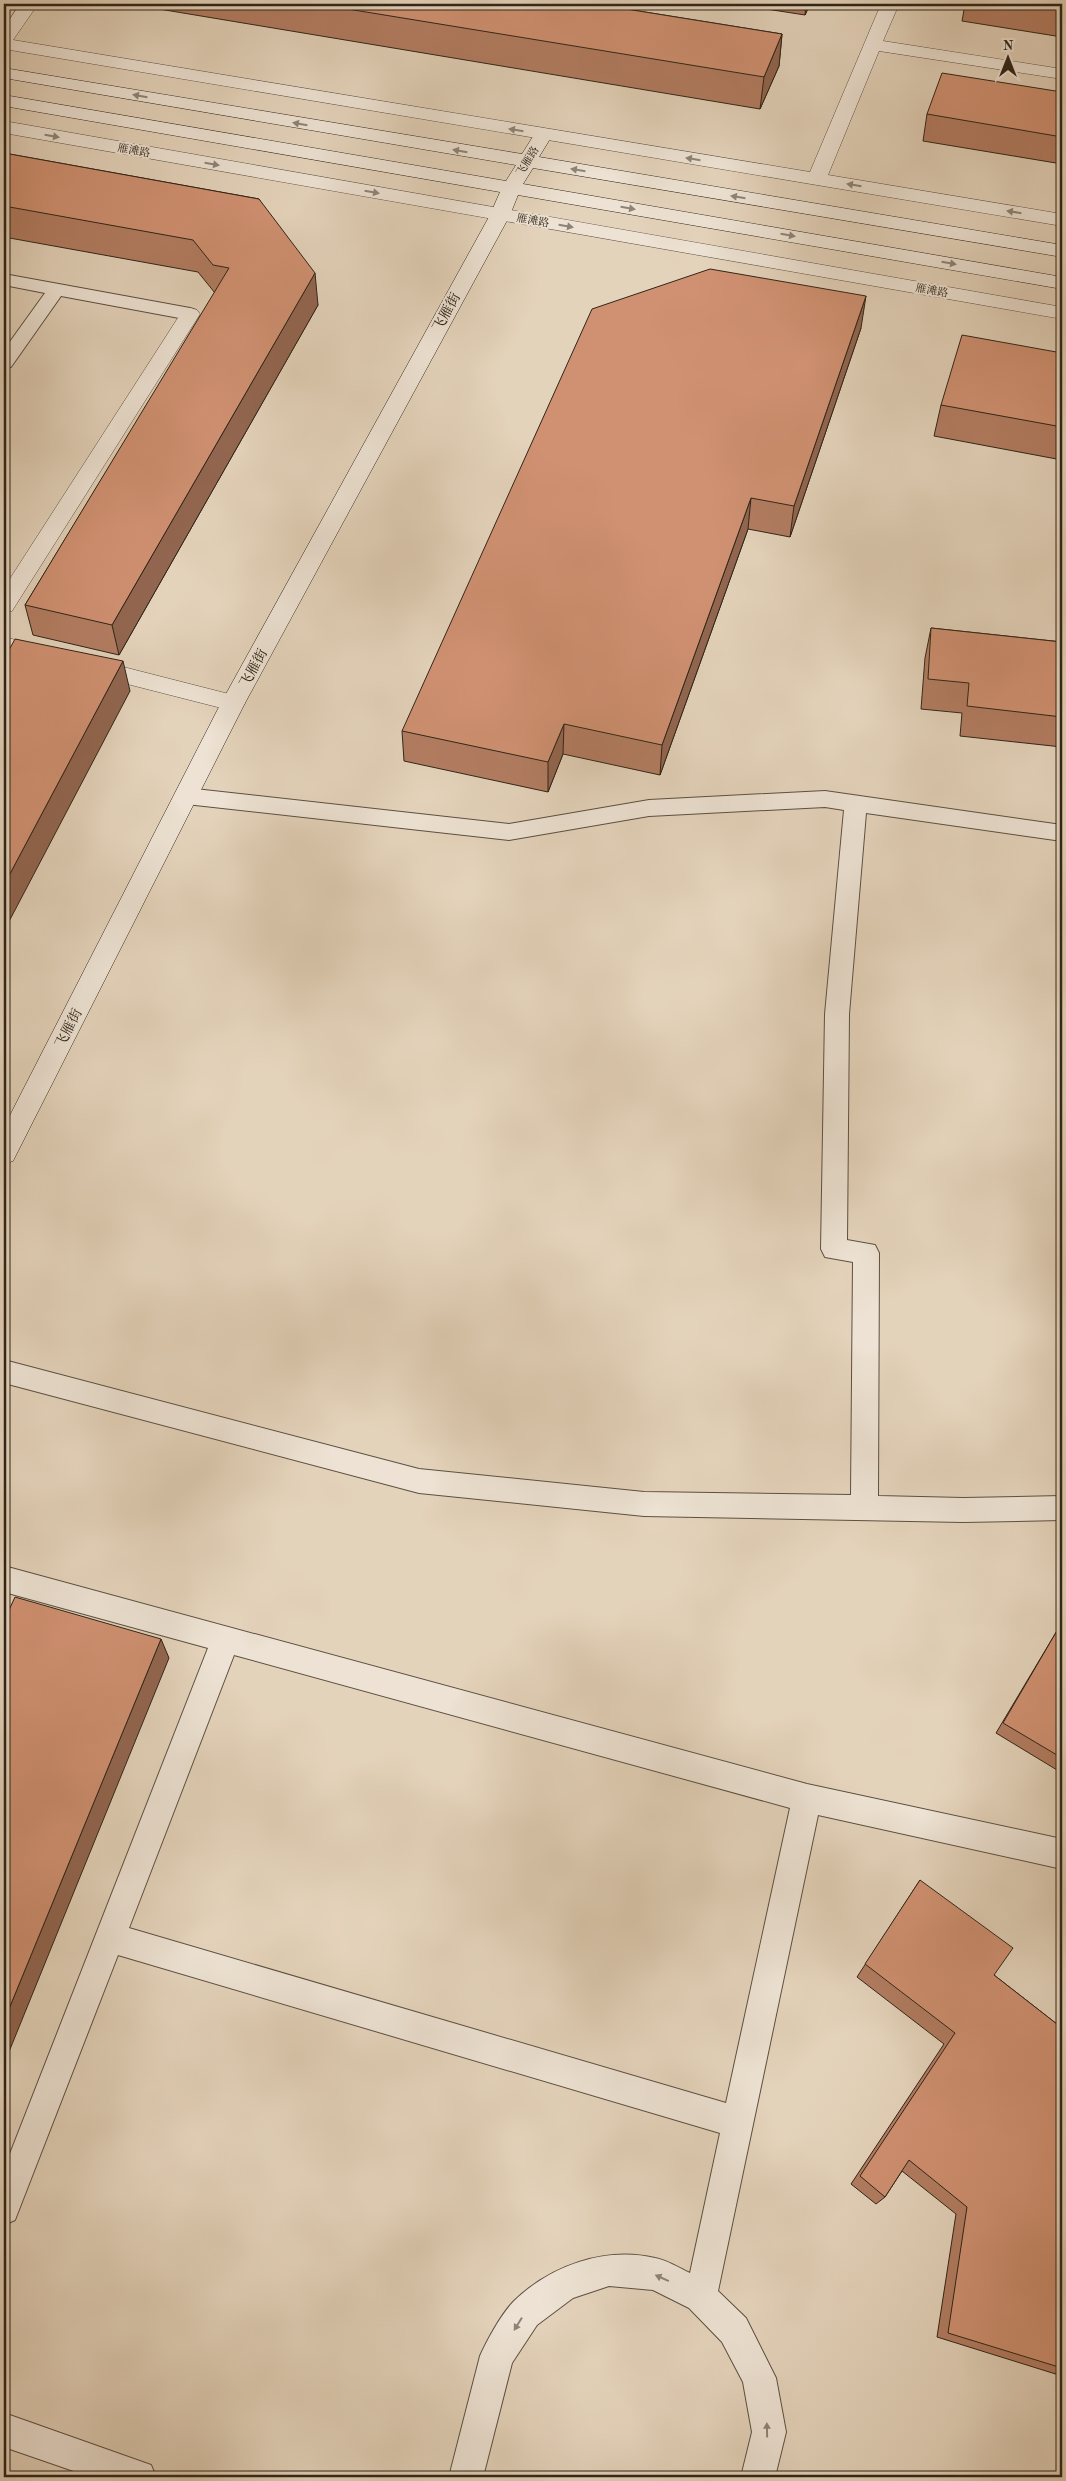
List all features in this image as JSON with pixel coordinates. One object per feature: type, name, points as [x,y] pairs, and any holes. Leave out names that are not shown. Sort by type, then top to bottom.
[{"type":"main road","points":[[4,40],[29,4]]},
{"type":"main road","points":[[817,179],[890,4]]},
{"type":"main road","points":[[4,44],[1062,220]]},
{"type":"main road","points":[[873,45],[1062,74]]},
{"type":"main road","points":[[4,73],[1062,251]]},
{"type":"main road","name":"雁滩路","points":[[4,100],[1062,283]]},
{"type":"main road","name":"雁滩路","points":[[4,127],[1062,313]]},
{"type":"main road","name":"飞雁路","points":[[511,188],[544,134]]},
{"type":"main road","name":"飞雁街","points":[[4,1153],[233,703],[500,215],[511,188]]},
{"type":"main road","points":[[4,605],[190,314]]},
{"type":"main road","points":[[4,645],[233,703]]},
{"type":"lane","points":[[4,280],[190,314]]},
{"type":"lane","points":[[4,363],[57,289]]},
{"type":"lane","points":[[186,796],[509,832],[649,808],[825,799],[1062,833]]},
{"type":"lane","points":[[856,803],[837,1014],[834,1249],[866,1253],[864,1508]]},
{"type":"lane","points":[[4,1372],[419,1481],[644,1504],[864,1508],[1062,1508]]},
{"type":"lane","points":[[4,1579],[807,1798],[1062,1854]]},
{"type":"lane","points":[[4,2209],[226,1639]]},
{"type":"lane","points":[[701,2296],[807,1798]]},
{"type":"lane","points":[[109,1937],[737,2122]]},
{"type":"lane","points":[[466,2477],[497,2356],[525,2313],[564,2284],[609,2270],[655,2274],[701,2296],[734,2330],[759,2378],[769,2432],[758,2477]]},
{"type":"lane","points":[[4,2430],[139,2477]]},
{"type":"building","points":[[317,4],[595,4],[782,34],[764,77]]},
{"type":"building","points":[[1023,4],[1062,4],[1062,10]]},
{"type":"building","points":[[942,73],[1062,92],[1062,137],[927,114]]},
{"type":"building","points":[[4,153],[259,199],[315,273],[112,625],[25,605],[229,268],[213,265],[193,240],[4,206]]},
{"type":"building","points":[[710,269],[866,296],[794,506],[751,498],[662,745],[564,724],[548,762],[402,731],[592,309]]},
{"type":"building","points":[[962,335],[1062,353],[1062,427],[941,405]]},
{"type":"building","points":[[931,628],[1062,642],[1062,717],[967,706],[969,683],[928,679]]},
{"type":"building","points":[[15,639],[123,661],[4,885],[4,659]]},
{"type":"building","points":[[15,1597],[161,1639],[4,2021],[4,1621]]},
{"type":"building","points":[[1058,1629],[1062,1631],[1062,1758],[1003,1723]]},
{"type":"building","points":[[920,1880],[1013,1948],[994,1975],[1062,2028],[1062,2368],[948,2333],[967,2207],[909,2160],[885,2197],[860,2176],[955,2033],[865,1964]]}]
